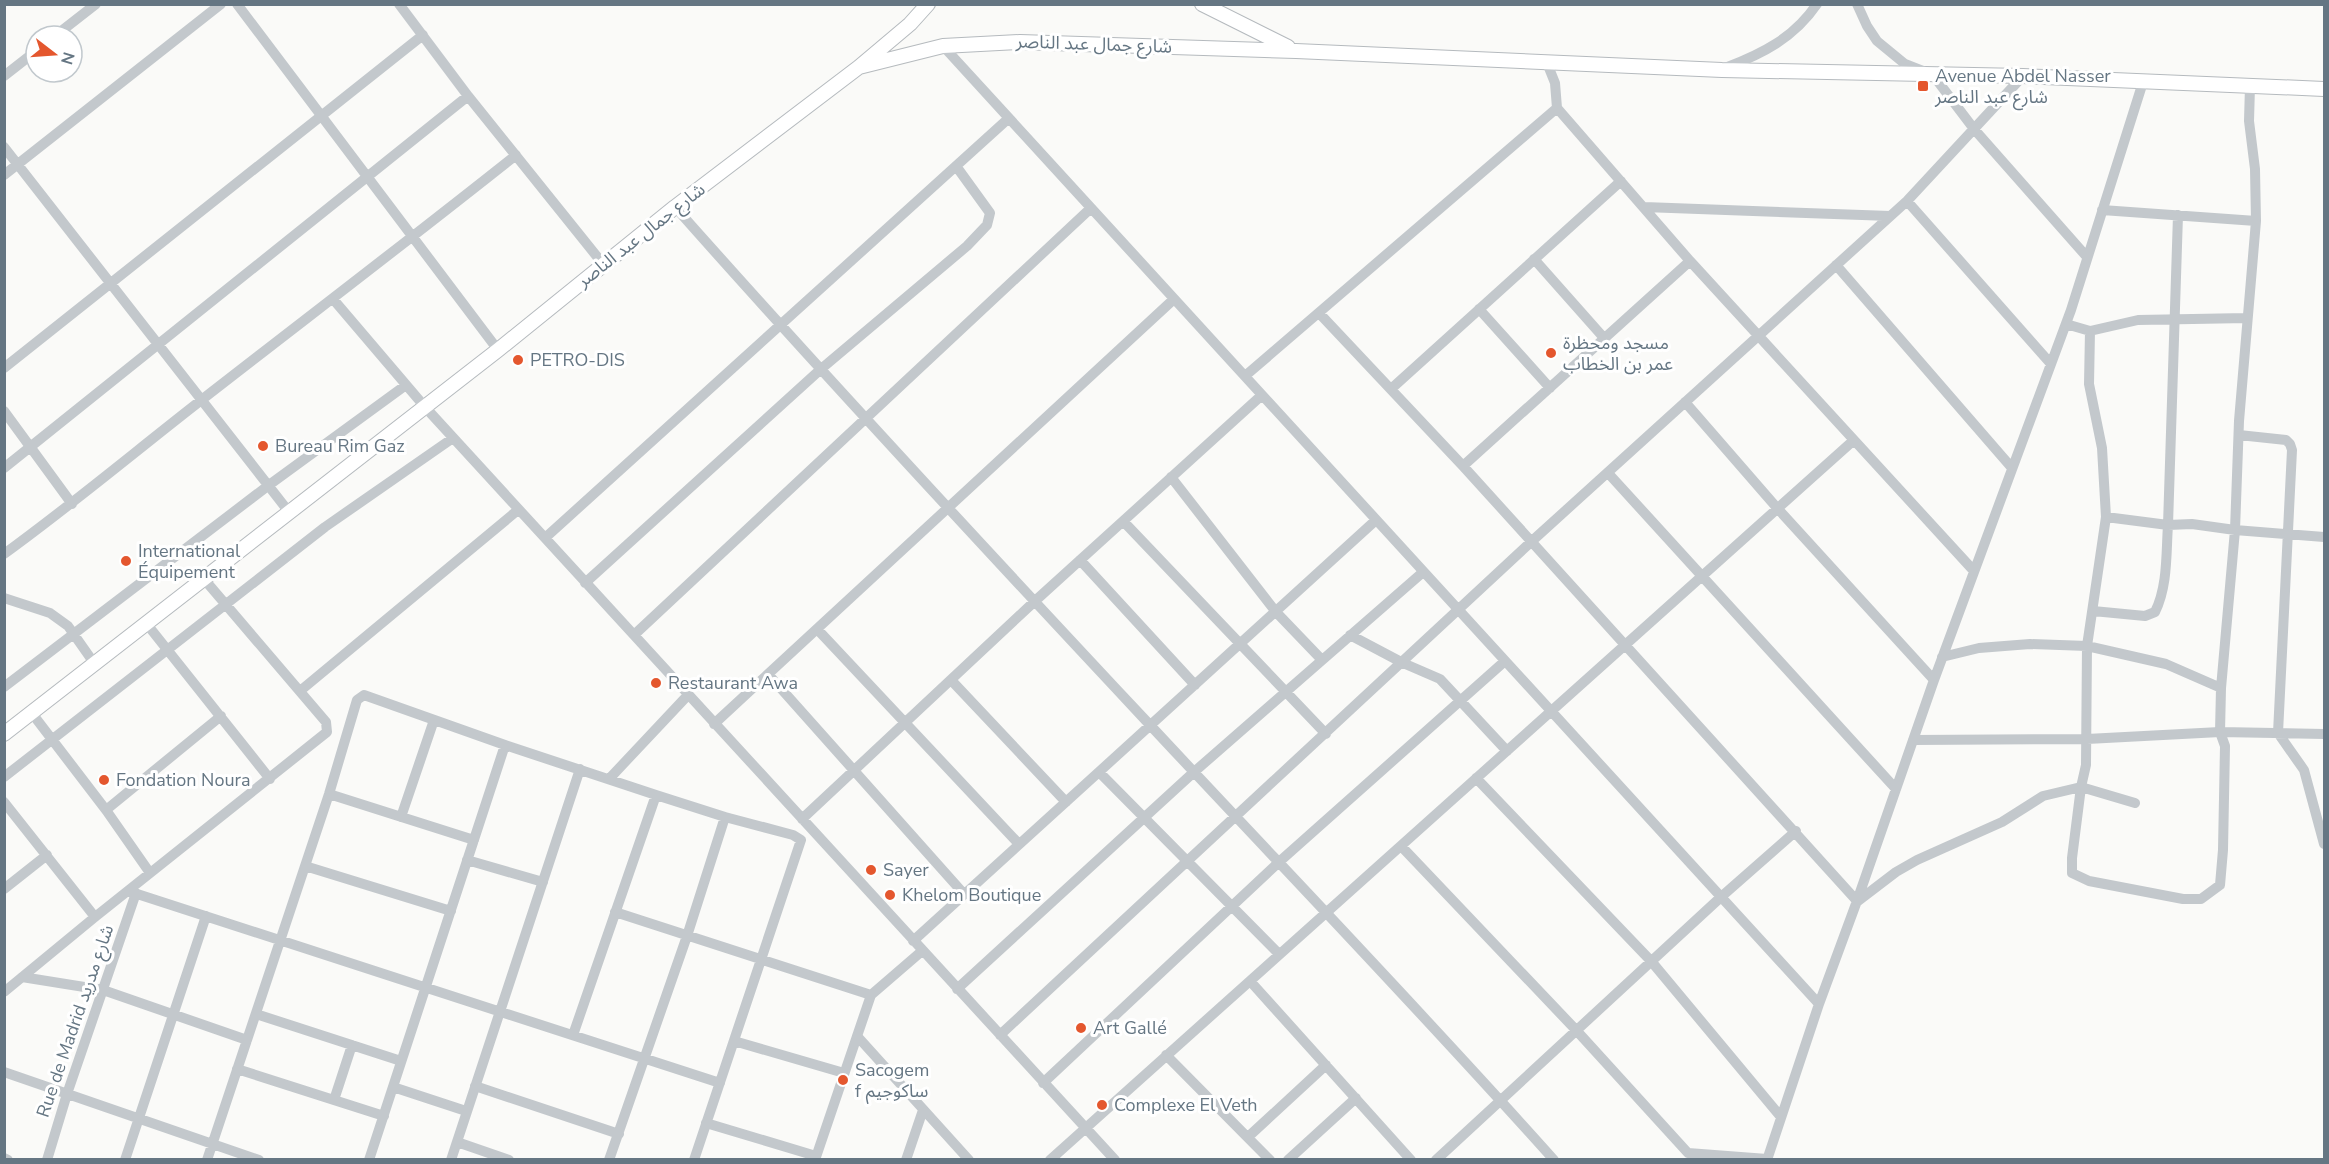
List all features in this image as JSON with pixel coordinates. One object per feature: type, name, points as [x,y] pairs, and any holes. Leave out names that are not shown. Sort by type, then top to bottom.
[{"type":"main road","name":"شارع جمال عبد الناصر","points":[[5,731],[498,350],[675,207],[859,67],[910,24],[928,4]]},
{"type":"main road","points":[[1202,4],[1239,25],[1296,51],[1722,70],[2023,76],[2325,89]]},
{"type":"main road","name":"شارع جمال عبد الناصر","points":[[859,67],[943,46],[1011,42],[1296,51]]},
{"type":"street","points":[[70,24],[96,4]]},
{"type":"street","points":[[4,175],[221,4]]},
{"type":"street","points":[[237,4],[498,350]]},
{"type":"street","points":[[399,4],[468,96],[603,264]]},
{"type":"street","points":[[1722,70],[1774,46],[1806,20],[1816,4]]},
{"type":"street","points":[[1857,4],[1877,41],[1905,63],[1933,75],[1974,129],[2087,257]]},
{"type":"street","points":[[4,368],[423,35]]},
{"type":"street","points":[[943,46],[1422,573],[1460,611],[1819,1004]]},
{"type":"street","points":[[4,76],[24,60]]},
{"type":"street","points":[[1547,63],[1555,83],[1557,108],[1689,261],[1974,571]]},
{"type":"street","points":[[1000,1035],[1460,611],[1532,541],[1907,201],[2023,76]]},
{"type":"street","points":[[1401,846],[1576,1030],[1684,1156],[1767,1159],[1819,1004],[1942,657],[2066,324],[2143,82]]},
{"type":"street","points":[[2090,331],[2090,384],[2102,448],[2106,517],[2087,646],[2086,765],[2072,858],[2072,873],[2089,881],[2183,899],[2201,899],[2220,885],[2223,850],[2225,746],[2220,732],[2221,688],[2235,530],[2239,435],[2256,221],[2249,121],[2250,86]]},
{"type":"street","points":[[4,468],[468,96]]},
{"type":"street","points":[[1245,376],[1557,108]]},
{"type":"street","points":[[545,538],[1009,118]]},
{"type":"street","points":[[4,147],[290,512]]},
{"type":"street","points":[[4,554],[72,504],[516,155]]},
{"type":"street","points":[[585,583],[821,369],[967,246],[987,225],[990,218],[988,209],[956,166]]},
{"type":"street","points":[[1391,389],[1621,181]]},
{"type":"street","points":[[1907,201],[2051,363]]},
{"type":"street","points":[[675,207],[779,324],[1150,725],[1327,911],[1554,1160]]},
{"type":"street","points":[[1644,207],[1890,216]]},
{"type":"street","points":[[634,635],[1091,208]]},
{"type":"street","points":[[2102,210],[2256,221]]},
{"type":"street","points":[[2092,611],[2145,616],[2155,612],[2160,602],[2165,574],[2168,525],[2178,215]]},
{"type":"street","points":[[1534,259],[1604,338]]},
{"type":"street","points":[[1463,466],[1689,261]]},
{"type":"street","points":[[1836,265],[2012,468]]},
{"type":"street","points":[[333,299],[425,407],[518,510],[1115,1160]]},
{"type":"street","points":[[714,724],[1174,299]]},
{"type":"street","points":[[1479,309],[1550,388]]},
{"type":"street","points":[[1319,313],[1532,541],[1857,901]]},
{"type":"street","points":[[2066,324],[2090,331],[2138,320],[2247,318]]},
{"type":"street","points":[[4,687],[269,485],[406,385]]},
{"type":"street","points":[[802,819],[1035,601],[1262,395]]},
{"type":"street","points":[[1685,402],[1778,509],[1934,680]]},
{"type":"street","points":[[4,411],[72,504]]},
{"type":"street","points":[[2239,435],[2286,440],[2290,444],[2289,533],[2278,733],[2304,770],[2325,843]]},
{"type":"street","points":[[4,777],[325,527],[453,438]]},
{"type":"street","points":[[1050,1160],[1854,440]]},
{"type":"street","points":[[1608,473],[1896,789]]},
{"type":"street","points":[[1171,477],[1276,612],[1322,660]]},
{"type":"street","points":[[300,691],[518,510]]},
{"type":"street","points":[[2106,517],[2168,525],[2192,524],[2325,537]]},
{"type":"street","points":[[913,941],[1376,520]]},
{"type":"street","points":[[1123,521],[1326,734]]},
{"type":"street","points":[[1080,560],[1195,685]]},
{"type":"street","points":[[957,989],[1194,772],[1422,573]]},
{"type":"street","points":[[4,992],[94,917],[132,892],[150,873],[327,732],[326,722],[204,579]]},
{"type":"street","points":[[4,598],[50,613],[68,626],[94,663]]},
{"type":"street","points":[[146,623],[270,779]]},
{"type":"street","points":[[817,628],[1019,844]]},
{"type":"street","points":[[1350,636],[1440,679],[1507,751]]},
{"type":"street","points":[[1942,657],[1989,647],[2030,644],[2087,646],[2166,664],[2221,688]]},
{"type":"street","points":[[1043,1083],[1230,907],[1505,661]]},
{"type":"street","points":[[768,674],[964,894]]},
{"type":"street","points":[[951,680],[1066,802]]},
{"type":"street","points":[[609,779],[688,695]]},
{"type":"street","points":[[207,1160],[329,794],[357,700],[362,696],[656,795],[793,835],[801,840],[694,1160]]},
{"type":"street","points":[[31,712],[106,810],[150,873]]},
{"type":"street","points":[[106,810],[221,716]]},
{"type":"street","points":[[401,817],[434,720]]},
{"type":"street","points":[[1913,740],[2086,739],[2220,732],[2325,734]]},
{"type":"street","points":[[369,1160],[505,745]]},
{"type":"street","points":[[451,1160],[580,769]]},
{"type":"street","points":[[1099,772],[1279,954]]},
{"type":"street","points":[[1476,778],[1651,961],[1781,1117]]},
{"type":"street","points":[[1857,901],[1896,872],[1917,860],[2001,822],[2043,796],[2082,787],[2135,803]]},
{"type":"street","points":[[329,794],[474,840]]},
{"type":"street","points":[[573,1035],[656,795]]},
{"type":"street","points":[[4,802],[94,917]]},
{"type":"street","points":[[609,1160],[687,936],[725,817]]},
{"type":"street","points":[[1436,1160],[1720,897],[1796,831]]},
{"type":"street","points":[[4,889],[47,855]]},
{"type":"street","points":[[467,860],[543,882]]},
{"type":"street","points":[[305,866],[451,911]]},
{"type":"street","points":[[132,892],[720,1083]]},
{"type":"street","name":"Rue de Madrid شارع مدريد","points":[[47,1160],[103,990],[132,892]]},
{"type":"street","points":[[615,912],[871,995]]},
{"type":"street","points":[[125,1160],[206,916]]},
{"type":"street","points":[[706,1123],[815,1158],[871,995],[922,951]]},
{"type":"street","points":[[22,977],[103,990],[247,1040]]},
{"type":"street","points":[[1250,981],[1411,1160]]},
{"type":"street","points":[[256,1014],[401,1061]]},
{"type":"street","points":[[857,1036],[969,1160]]},
{"type":"street","points":[[734,1041],[844,1073]]},
{"type":"street","points":[[334,1100],[352,1045]]},
{"type":"street","points":[[1166,1055],[1270,1160]]},
{"type":"street","points":[[1248,1137],[1326,1065]]},
{"type":"street","points":[[237,1069],[384,1116]]},
{"type":"street","points":[[4,1072],[259,1160]]},
{"type":"street","points":[[475,1086],[619,1134]]},
{"type":"street","points":[[393,1087],[466,1111]]},
{"type":"street","points":[[1288,1160],[1356,1098]]},
{"type":"street","points":[[906,1160],[923,1110]]},
{"type":"street","points":[[456,1142],[509,1160]]},
{"type":"place","name":"Avenue Abdel Nasser شارع عبد الناصر","points":[[1923,86]]},
{"type":"place","name":"مسجد ومحظرة عمر بن الخطاب","points":[[1551,353]]},
{"type":"place","name":"PETRO-DIS","points":[[518,360]]},
{"type":"place","name":"Bureau Rim Gaz","points":[[263,446]]},
{"type":"place","name":"International Équipement","points":[[126,561]]},
{"type":"place","name":"Restaurant Awa","points":[[656,683]]},
{"type":"place","name":"Fondation Noura","points":[[104,780]]},
{"type":"place","name":"Sayer","points":[[871,870]]},
{"type":"place","name":"Khelom Boutique","points":[[890,895]]},
{"type":"place","name":"Art Gallé","points":[[1081,1028]]},
{"type":"place","name":"Sacogem f ساكوجيم","points":[[843,1080]]},
{"type":"place","name":"Complexe El Veth","points":[[1102,1105]]}]
